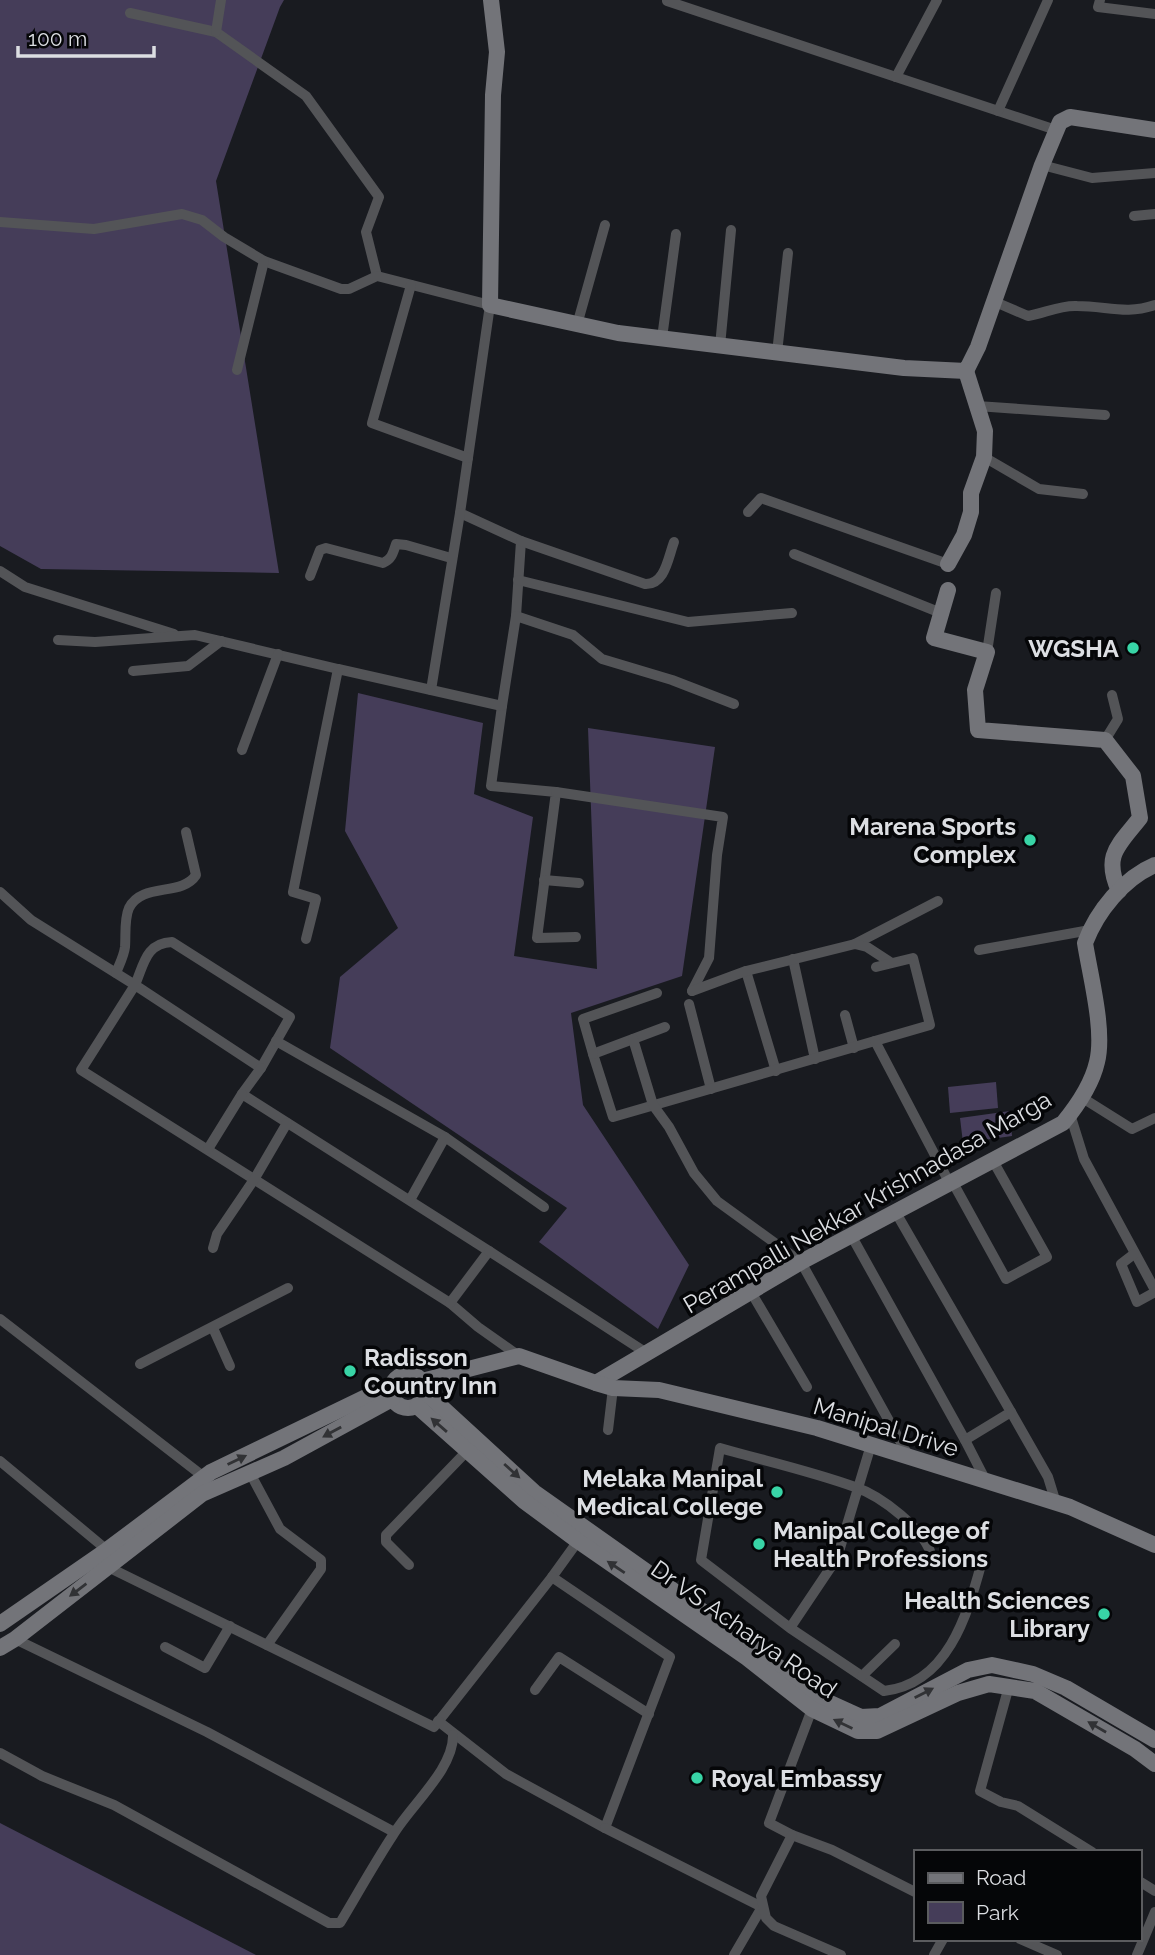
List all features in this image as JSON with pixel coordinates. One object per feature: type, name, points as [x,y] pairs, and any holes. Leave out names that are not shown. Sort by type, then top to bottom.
[{"type":"street","points":[[216,32],[221,0]]},
{"type":"street","points":[[431,690],[490,305],[493,95],[497,52],[491,0]]},
{"type":"street","points":[[896,77],[937,0]]},
{"type":"street","points":[[998,111],[1048,0]]},
{"type":"street","points":[[1100,0],[1098,7],[1129,6],[1155,14]]},
{"type":"street","points":[[667,1],[1056,130]]},
{"type":"street","points":[[130,13],[216,32],[306,96],[379,197],[366,232],[377,276]]},
{"type":"street","points":[[748,512],[761,498],[948,564],[964,535],[971,512],[971,493],[984,457],[985,431],[965,371],[978,347],[1056,130],[1060,122],[1070,117],[1155,130]]},
{"type":"street","points":[[1042,165],[1092,178],[1155,173]]},
{"type":"street","points":[[0,222],[94,229],[182,214],[202,220],[264,261],[341,289],[349,289],[377,276],[577,325],[777,353],[904,368],[965,371]]},
{"type":"street","points":[[1134,216],[1155,214]]},
{"type":"street","points":[[577,325],[605,225]]},
{"type":"street","points":[[720,346],[731,230]]},
{"type":"street","points":[[662,338],[676,234]]},
{"type":"street","points":[[777,353],[788,253]]},
{"type":"street","points":[[237,370],[264,261]]},
{"type":"street","points":[[411,285],[372,423],[468,458]]},
{"type":"street","points":[[993,301],[1028,316],[1048,309],[1076,305],[1138,311],[1155,304]]},
{"type":"street","points":[[977,406],[1105,415]]},
{"type":"street","points":[[984,457],[1039,489],[1083,494]]},
{"type":"street","points":[[460,513],[522,541],[645,584],[660,580],[674,542]]},
{"type":"street","points":[[522,541],[516,616],[491,786],[555,792],[723,817],[713,890],[709,958],[692,990],[746,971],[855,944],[938,901]]},
{"type":"street","points":[[310,576],[316,556],[320,550],[326,548],[383,563],[393,556],[396,544],[451,558]]},
{"type":"street","points":[[794,554],[941,613]]},
{"type":"street","points":[[0,571],[25,587],[181,636]]},
{"type":"street","points":[[518,580],[688,622],[792,613]]},
{"type":"street","points":[[948,590],[934,638],[987,652]]},
{"type":"street","points":[[996,593],[987,652],[975,690],[978,730],[1105,740],[1133,776],[1140,818],[1114,850],[1111,874],[1119,891]]},
{"type":"street","points":[[516,616],[573,635],[603,659],[672,680],[734,704]]},
{"type":"street","points":[[58,639],[95,642],[195,635],[502,706]]},
{"type":"street","points":[[133,671],[188,666],[221,641]]},
{"type":"street","points":[[242,750],[278,654]]},
{"type":"street","points":[[306,939],[316,899],[293,892],[338,669]]},
{"type":"street","points":[[1105,740],[1118,719],[1112,695]]},
{"type":"street","points":[[555,792],[537,938],[576,937]]},
{"type":"street","points":[[116,974],[125,951],[129,908],[137,899],[150,892],[187,885],[197,875],[186,832]]},
{"type":"street","points":[[979,950],[1090,930],[1099,914],[1119,891],[1142,870],[1155,865]]},
{"type":"street","points":[[544,880],[579,883]]},
{"type":"street","points":[[0,892],[31,920],[261,1068]]},
{"type":"street","name":"Perampalli Nekkar Krishnadasa Marga","points":[[596,1382],[648,1354],[801,1262],[1062,1124],[1081,1097],[1097,1062],[1100,1041],[1085,943],[1090,930]]},
{"type":"street","points":[[208,1149],[261,1068],[290,1017],[172,942],[160,942],[152,948],[135,985],[81,1070],[450,1303],[519,1356],[596,1382]]},
{"type":"street","points":[[855,944],[867,947],[890,962]]},
{"type":"street","points":[[657,993],[583,1019],[613,1117],[930,1025],[913,958],[876,967]]},
{"type":"street","points":[[793,959],[815,1059]]},
{"type":"street","points":[[746,971],[776,1071]]},
{"type":"street","points":[[689,1004],[711,1089]]},
{"type":"street","points":[[845,1015],[854,1048]]},
{"type":"street","points":[[593,1054],[665,1027]]},
{"type":"street","points":[[633,1039],[653,1105],[669,1127],[694,1173],[717,1201],[801,1262],[909,1457]]},
{"type":"street","points":[[276,1041],[445,1137],[544,1207]]},
{"type":"street","points":[[875,1041],[1006,1279],[1047,1257],[992,1160]]},
{"type":"street","points":[[242,1094],[648,1354]]},
{"type":"street","points":[[1081,1097],[1132,1129],[1155,1118]]},
{"type":"street","points":[[1070,1114],[1084,1158],[1155,1291],[1137,1302],[1121,1264],[1134,1254]]},
{"type":"street","points":[[213,1248],[217,1234],[255,1178],[287,1123]]},
{"type":"street","points":[[410,1200],[445,1137]]},
{"type":"street","points":[[895,1211],[1048,1477],[1056,1503]]},
{"type":"street","points":[[851,1235],[986,1481]]},
{"type":"street","points":[[450,1303],[489,1251]]},
{"type":"street","points":[[140,1364],[288,1288]]},
{"type":"street","points":[[751,1292],[807,1387]]},
{"type":"street","points":[[1,1323],[204,1477]]},
{"type":"street","points":[[213,1328],[230,1366]]},
{"type":"street","points":[[393,1391],[406,1409],[421,1393],[463,1371],[519,1356]]},
{"type":"street","points":[[4,1616],[107,1558],[202,1494],[284,1458],[393,1391],[402,1375],[413,1375],[421,1393]]},
{"type":"street","name":"Manipal Drive","points":[[596,1382],[613,1388],[659,1390],[817,1428],[1056,1503],[1155,1545]]},
{"type":"street","points":[[608,1430],[613,1388]]},
{"type":"street","points":[[0,1647],[15,1639],[204,1477],[393,1391]]},
{"type":"street","name":"Dr VS Acharya Road","points":[[421,1393],[468,1450],[524,1501],[578,1541],[817,1696],[861,1717],[880,1716],[968,1671],[992,1665],[1033,1674],[1066,1688],[1150,1737]]},
{"type":"street","name":"Dr VS Acharya Road","points":[[421,1393],[534,1492],[752,1654],[812,1709],[858,1731],[877,1731],[958,1693],[989,1684],[1009,1686],[1035,1691],[1135,1749],[1155,1764]]},
{"type":"street","points":[[965,1440],[1011,1412]]},
{"type":"street","points":[[790,1628],[837,1558],[871,1445]]},
{"type":"street","points":[[720,1448],[857,1488],[886,1505],[919,1531],[930,1547],[932,1557],[981,1565],[960,1630],[945,1654],[923,1675],[896,1689],[884,1691],[790,1628],[701,1560],[720,1448]]},
{"type":"street","points":[[409,1564],[386,1542],[386,1535],[468,1450]]},
{"type":"street","points":[[0,1461],[107,1558],[230,1626],[434,1727],[578,1541]]},
{"type":"street","points":[[250,1473],[280,1529],[321,1560],[321,1569],[267,1645]]},
{"type":"street","points":[[552,1577],[670,1657],[605,1828]]},
{"type":"street","points":[[165,1647],[205,1668],[230,1626]]},
{"type":"street","points":[[15,1639],[207,1732],[394,1832]]},
{"type":"street","points":[[862,1676],[895,1644]]},
{"type":"street","points":[[535,1690],[559,1657],[649,1714]]},
{"type":"street","points":[[1009,1686],[980,1791],[1018,1807],[1089,1850]]},
{"type":"street","points":[[812,1709],[769,1823],[832,1850],[914,1891]]},
{"type":"street","points":[[438,1721],[506,1774],[605,1828],[762,1907]]},
{"type":"street","points":[[0,1753],[41,1776],[114,1805],[329,1923],[340,1923],[394,1832],[437,1776],[453,1746],[453,1735]]},
{"type":"street","points":[[1135,1749],[1150,1737]]},
{"type":"street","points":[[792,1835],[761,1896],[766,1917],[774,1926],[841,1955]]},
{"type":"street","points":[[734,1955],[762,1907]]},
{"type":"street","points":[[1137,1955],[1155,1912]]},
{"type":"street","points":[[1025,1941],[1057,1955]]},
{"type":"green space","points":[[0,0],[284,0],[216,181],[279,573],[41,569],[0,546]]},
{"type":"green space","points":[[358,693],[483,723],[474,794],[533,817],[514,956],[597,969],[588,728],[715,747],[682,976],[571,1013],[583,1105],[689,1265],[658,1329],[539,1242],[567,1208],[330,1048],[340,977],[398,928],[345,831]]},
{"type":"green space","points":[[996,1082],[998,1108],[950,1113],[948,1087]]},
{"type":"green space","points":[[1010,1111],[1012,1136],[963,1143],[960,1118]]},
{"type":"green space","points":[[0,1823],[256,1955],[0,1955]]},
{"type":"place","name":"WGSHA","points":[[1133,648]]},
{"type":"place","name":"Marena Sports Complex","points":[[1030,840]]},
{"type":"place","name":"Radisson Country Inn","points":[[350,1371]]},
{"type":"place","name":"Melaka Manipal Medical College","points":[[777,1492]]},
{"type":"place","name":"Manipal College of Health Professions","points":[[759,1544]]},
{"type":"place","name":"Health Sciences Library","points":[[1104,1614]]},
{"type":"place","name":"Royal Embassy","points":[[697,1778]]}]
